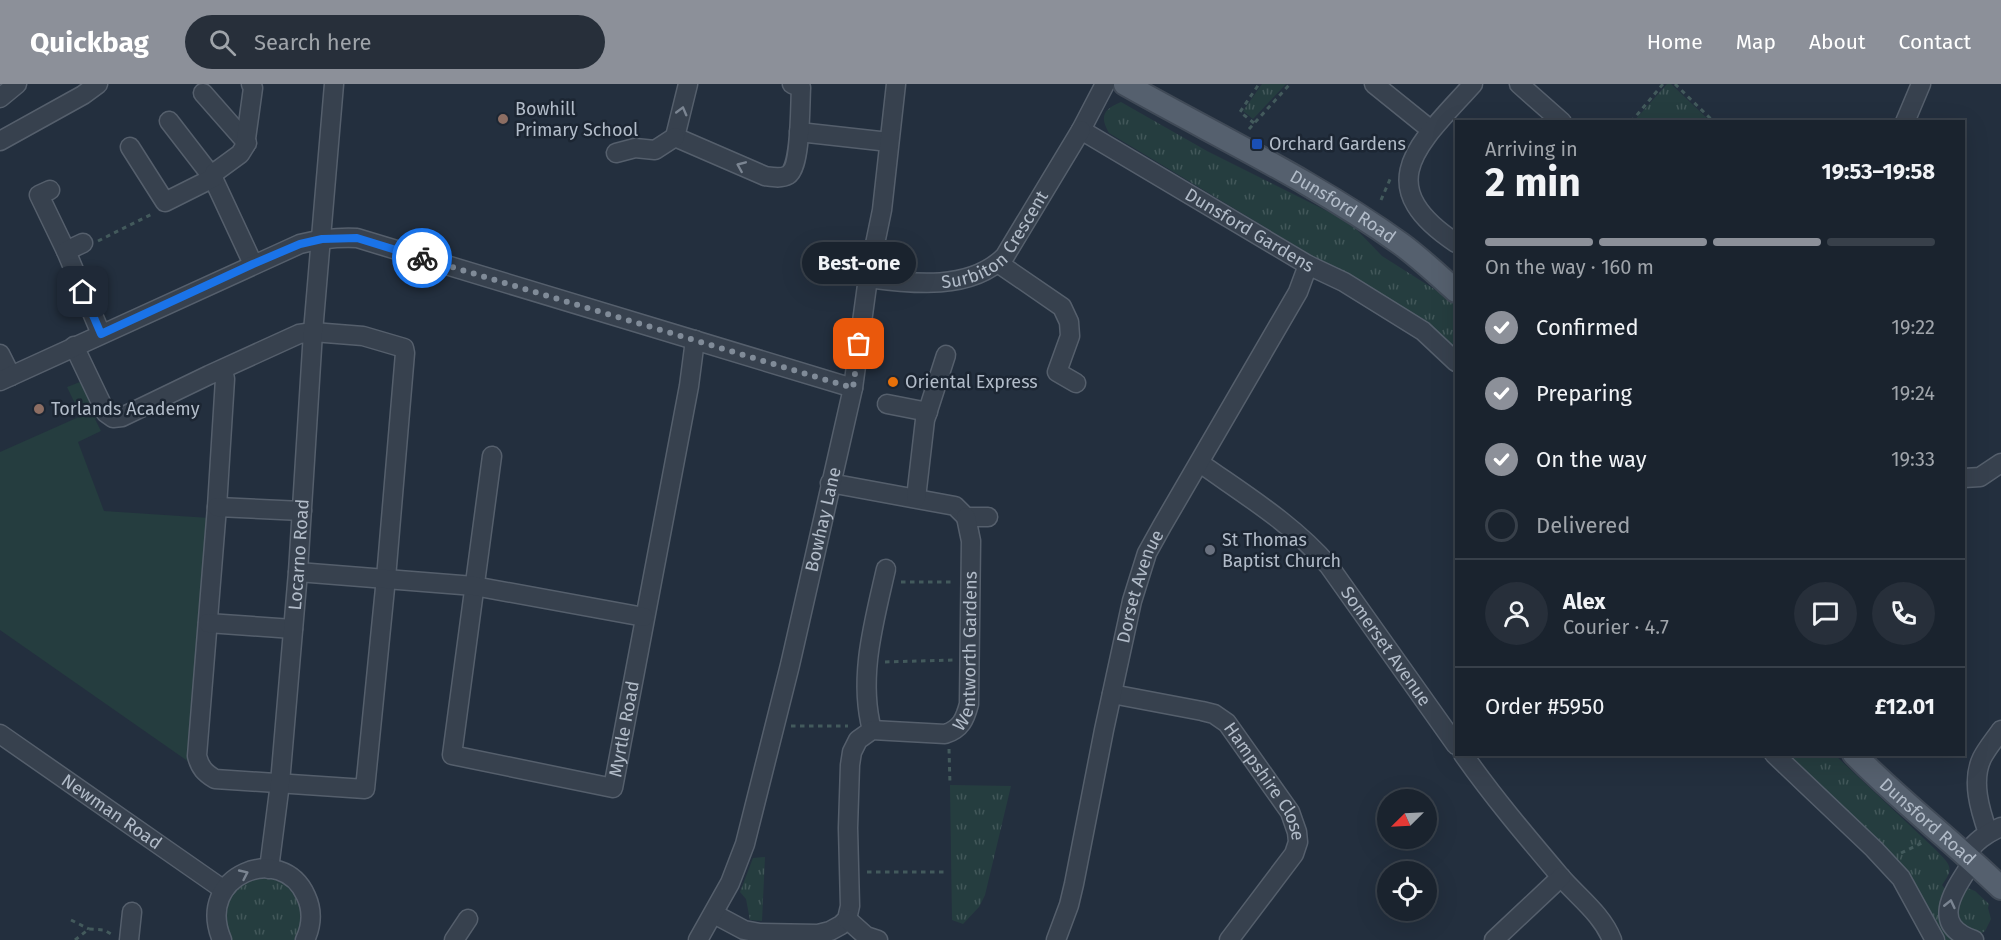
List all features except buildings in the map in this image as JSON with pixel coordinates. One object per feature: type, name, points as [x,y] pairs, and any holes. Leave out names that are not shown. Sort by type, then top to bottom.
[{"type":"main road","name":"Dunsford Road","points":[[1125,84],[1301,181],[1353,213],[1401,244],[1455,290]]},
{"type":"main road","name":"Dunsford Road","points":[[1856,756],[2001,888]]},
{"type":"street","points":[[0,98],[17,84]]},
{"type":"street","points":[[0,141],[83,95],[98,84]]},
{"type":"street","points":[[130,147],[165,202],[213,178],[214,173],[240,154],[247,143],[251,84]]},
{"type":"street","name":"Locarno Road","points":[[270,869],[280,783],[298,572],[313,332],[334,84]]},
{"type":"street","points":[[616,153],[635,148],[655,150],[675,137],[688,84]]},
{"type":"street","points":[[675,137],[765,176],[776,178],[788,175],[794,168],[799,132],[801,88],[792,84]]},
{"type":"street","name":"Bowhay Lane","points":[[698,940],[730,883],[745,844],[775,726],[853,388],[868,278],[882,210],[896,84]]},
{"type":"street","points":[[1081,130],[1105,84]]},
{"type":"street","points":[[1374,84],[1431,130]]},
{"type":"street","points":[[1455,242],[1431,223],[1416,205],[1407,185],[1410,166],[1431,130],[1473,84]]},
{"type":"street","points":[[1519,84],[1560,120]]},
{"type":"street","points":[[1906,120],[1921,84]]},
{"type":"street","points":[[203,93],[247,143]]},
{"type":"street","points":[[169,122],[213,178],[253,264]]},
{"type":"street","name":"Surbiton Crescent","points":[[868,278],[927,284],[956,281],[998,263],[1014,241],[1081,130]]},
{"type":"street","name":"Dunsford Gardens","points":[[1081,130],[1308,264],[1344,282],[1423,331],[1455,361]]},
{"type":"street","points":[[799,132],[889,142]]},
{"type":"street","points":[[50,190],[39,195],[66,251],[101,334]]},
{"type":"street","points":[[0,354],[5,379],[300,244],[322,239],[357,238],[853,388]]},
{"type":"street","points":[[66,251],[83,243]]},
{"type":"street","points":[[998,263],[1059,304],[1064,311],[1069,322],[1070,336],[1057,372]]},
{"type":"street","name":"Dorset Avenue","points":[[1056,940],[1074,884],[1112,694],[1140,571],[1147,553],[1298,292],[1308,264]]},
{"type":"street","points":[[74,346],[106,413],[113,418],[122,417],[223,369],[299,334],[313,332],[363,336],[404,348],[386,578],[365,789],[215,779],[205,773],[199,765],[197,756],[225,379],[223,369]]},
{"type":"street","name":"Myrtle Road","points":[[474,586],[452,755],[614,788],[644,617],[689,386],[695,340]]},
{"type":"street","points":[[916,498],[928,412],[946,355]]},
{"type":"street","points":[[1040,363],[1076,383]]},
{"type":"street","points":[[887,404],[928,412]]},
{"type":"street","points":[[474,586],[492,456]]},
{"type":"street","name":"Somerset Avenue","points":[[1200,463],[1313,547],[1329,566],[1455,745]]},
{"type":"street","points":[[1965,478],[1980,477],[2001,463]]},
{"type":"street","points":[[830,483],[955,506],[966,518],[987,517]]},
{"type":"street","points":[[217,507],[302,511]]},
{"type":"street","name":"Wentworth Gardens","points":[[871,728],[948,733],[956,730],[966,716],[969,704],[971,541],[966,518]]},
{"type":"street","points":[[298,572],[474,586],[644,617]]},
{"type":"street","points":[[714,914],[744,930],[797,937],[831,931],[847,919],[850,906],[850,765],[852,752],[858,740],[871,728],[866,704],[867,663],[885,575]]},
{"type":"street","points":[[208,623],[293,629]]},
{"type":"street","name":"Hampshire Close","points":[[1112,694],[1214,714],[1227,723],[1295,822],[1298,842],[1294,854],[1229,940]]},
{"type":"street","points":[[1974,940],[1964,937],[1953,926],[1948,915],[1949,901],[1976,841],[1994,830],[1982,817],[1976,781],[1982,759],[2001,730]]},
{"type":"street","name":"Newman Road","points":[[0,734],[224,890]]},
{"type":"street","points":[[1464,756],[1491,794],[1561,878],[1598,916],[1612,940]]},
{"type":"street","points":[[1776,756],[1901,878],[1935,940]]},
{"type":"street","points":[[222,940],[218,930],[216,909],[224,890],[232,880],[256,869],[270,869],[289,876],[304,891],[310,904],[311,918],[305,940]]},
{"type":"street","points":[[1494,940],[1561,878]]},
{"type":"street","points":[[129,940],[132,912]]},
{"type":"street","points":[[454,940],[468,919]]},
{"type":"street","points":[[847,919],[866,936],[878,940]]},
{"type":"path","points":[[1259,84],[1240,112],[1254,123],[1290,84]]},
{"type":"path","points":[[1633,120],[1663,84]]},
{"type":"path","points":[[1675,84],[1712,120]]},
{"type":"path","points":[[83,243],[91,245],[161,210],[165,202]]},
{"type":"path","points":[[885,575],[971,581]]},
{"type":"path","points":[[867,663],[970,660]]},
{"type":"path","points":[[775,726],[871,728]]},
{"type":"path","points":[[948,733],[950,785]]},
{"type":"path","points":[[1887,863],[1926,840],[1936,829]]},
{"type":"path","points":[[849,872],[946,872]]},
{"type":"path","points":[[71,920],[89,929],[104,930],[119,940]]},
{"type":"path","points":[[75,940],[89,929]]},
{"type":"green space","points":[[1262,84],[1286,84],[1253,119],[1243,111]]},
{"type":"green space","points":[[1667,84],[1671,84],[1709,120],[1635,120]]},
{"type":"green space","points":[[1121,102],[1207,151],[1335,215],[1357,230],[1382,256],[1455,302],[1455,350],[1341,273],[1109,133],[1104,118],[1111,107]]},
{"type":"green space","points":[[80,382],[85,392],[91,390],[104,415],[95,419],[101,431],[78,442],[104,511],[210,518],[189,762],[0,630],[0,452],[81,416],[67,387]]},
{"type":"green space","points":[[1785,756],[1836,756],[1945,859],[1950,870],[1942,885],[1945,889],[1942,897],[1961,940],[1940,940],[1913,885],[1886,848]]},
{"type":"green space","points":[[950,785],[1011,786],[985,895],[979,907],[963,924],[952,920]]},
{"type":"green space","points":[[765,857],[762,921],[750,920],[746,899],[740,892],[753,858]]},
{"type":"green space","points":[[254,877],[278,879],[286,883],[298,897],[302,923],[295,940],[231,940],[224,915],[229,896],[233,890]]},
{"type":"green space","points":[[1965,887],[1975,891],[1989,904],[1991,919],[1985,931],[1979,935],[1963,930],[1953,905]]},
{"type":"way so far","points":[[422,258],[853,388],[859,344]]},
{"type":"place","name":"Bowhill Primary School","points":[[503,119]]},
{"type":"place","name":"Orchard Gardens","points":[[1257,144]]},
{"type":"place","name":"Best-one","points":[[859,344]]},
{"type":"place","name":"Oriental Express","points":[[893,382]]},
{"type":"place","name":"Torlands Academy","points":[[39,409]]},
{"type":"place","name":"St Thomas Baptist Church","points":[[1210,550]]},
{"type":"route","points":[[83,292],[101,334],[300,244],[322,239],[357,238],[422,258]]}]
